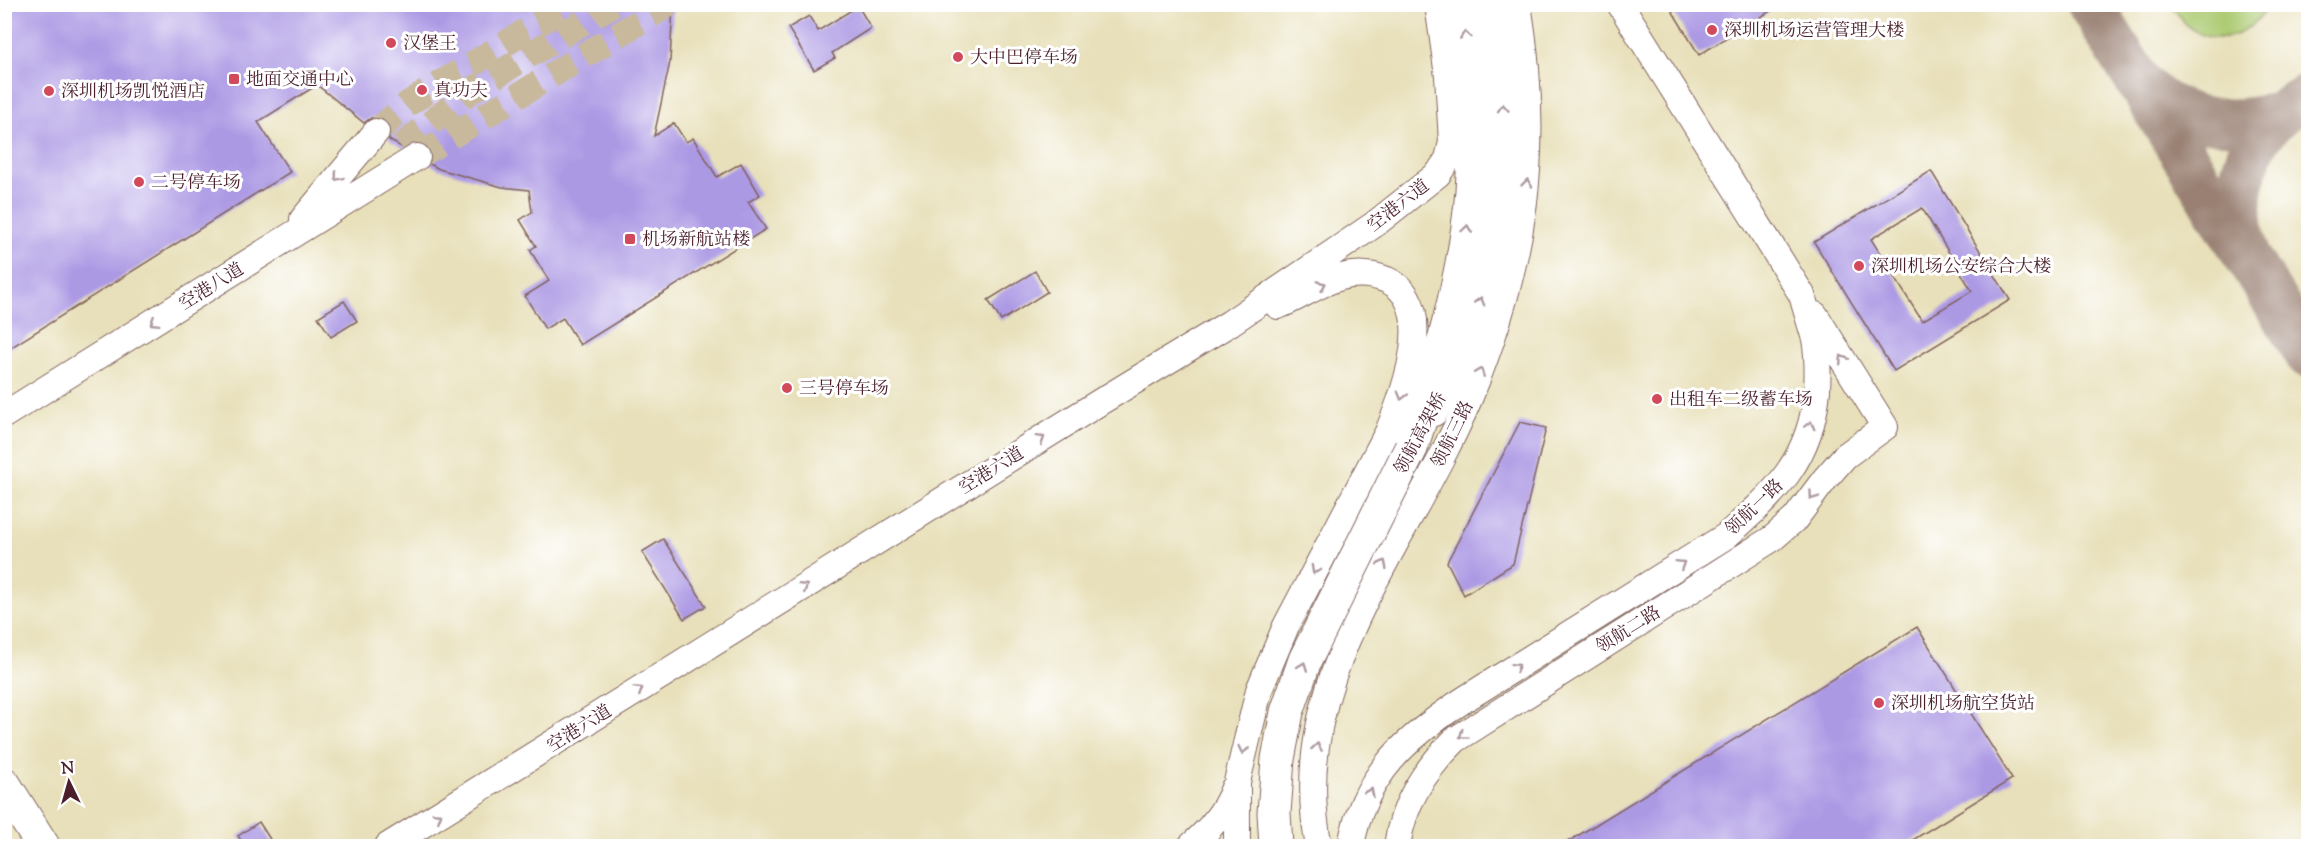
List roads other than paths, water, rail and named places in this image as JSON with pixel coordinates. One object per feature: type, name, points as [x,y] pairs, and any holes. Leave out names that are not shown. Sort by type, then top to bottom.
[{"type":"main road","points":[[1405,461],[1427,398],[1458,280],[1472,193],[1473,104],[1460,4]]},
{"type":"main road","name":"领航高架桥","points":[[1276,846],[1274,813],[1278,759],[1287,712],[1305,660],[1462,351],[1478,308],[1496,239],[1504,164],[1503,114],[1499,61],[1490,4]]},
{"type":"main road","points":[[4,784],[44,846]]},
{"type":"street","name":"空港六道","points":[[388,846],[1230,323],[1375,224],[1438,174],[1448,159],[1452,142],[1448,76],[1437,4]]},
{"type":"street","name":"领航三路","points":[[1237,846],[1237,782],[1250,723],[1269,663],[1286,626],[1405,461],[1468,402],[1487,353],[1504,302],[1522,222],[1528,179],[1530,135],[1528,82],[1518,4]]},
{"type":"street","name":"领航一路","points":[[1352,846],[1355,823],[1368,793],[1384,766],[1406,742],[1433,719],[1726,536],[1762,504],[1786,477],[1803,450],[1811,426],[1816,401],[1818,369],[1816,349],[1802,295],[1620,4]]},
{"type":"street","points":[[283,241],[376,132]]},
{"type":"street","name":"空港八道","points":[[4,415],[321,217],[409,152]]},
{"type":"street","name":"领航三路","points":[[1230,323],[1281,305],[1340,277],[1358,275],[1377,276],[1395,284],[1407,299],[1415,322],[1414,345],[1398,407],[1405,461],[1361,608],[1331,685],[1321,720],[1313,779],[1314,813],[1319,846]]},
{"type":"street","name":"领航二路","points":[[1397,846],[1407,806],[1418,784],[1435,760],[1455,740],[1773,538],[1795,519],[1845,456],[1884,427],[1802,295]]},
{"type":"street","points":[[1269,663],[1272,687],[1284,700],[1302,704],[1313,701],[1331,685]]},
{"type":"street","points":[[1191,846],[1210,828],[1228,804],[1237,782]]},
{"type":"tunnel","points":[[376,132],[409,103],[570,4]]},
{"type":"tunnel","points":[[401,147],[472,90],[613,4]]},
{"type":"tunnel","points":[[417,157],[669,4]]},
{"type":"place","name":"深圳机场运营管理大楼","points":[[1712,30]]},
{"type":"place","name":"汉堡王","points":[[391,43]]},
{"type":"place","name":"大中巴停车场","points":[[958,57]]},
{"type":"place","name":"地面交通中心","points":[[234,79]]},
{"type":"place","name":"真功夫","points":[[422,90]]},
{"type":"place","name":"深圳机场凯悦酒店","points":[[49,91]]},
{"type":"place","name":"二号停车场","points":[[139,182]]},
{"type":"place","name":"机场新航站楼","points":[[630,239]]},
{"type":"place","name":"深圳机场公安综合大楼","points":[[1859,266]]},
{"type":"place","name":"三号停车场","points":[[787,388]]},
{"type":"place","name":"出租车二级蓄车场","points":[[1657,399]]},
{"type":"place","name":"深圳机场航空货站","points":[[1879,703]]}]
